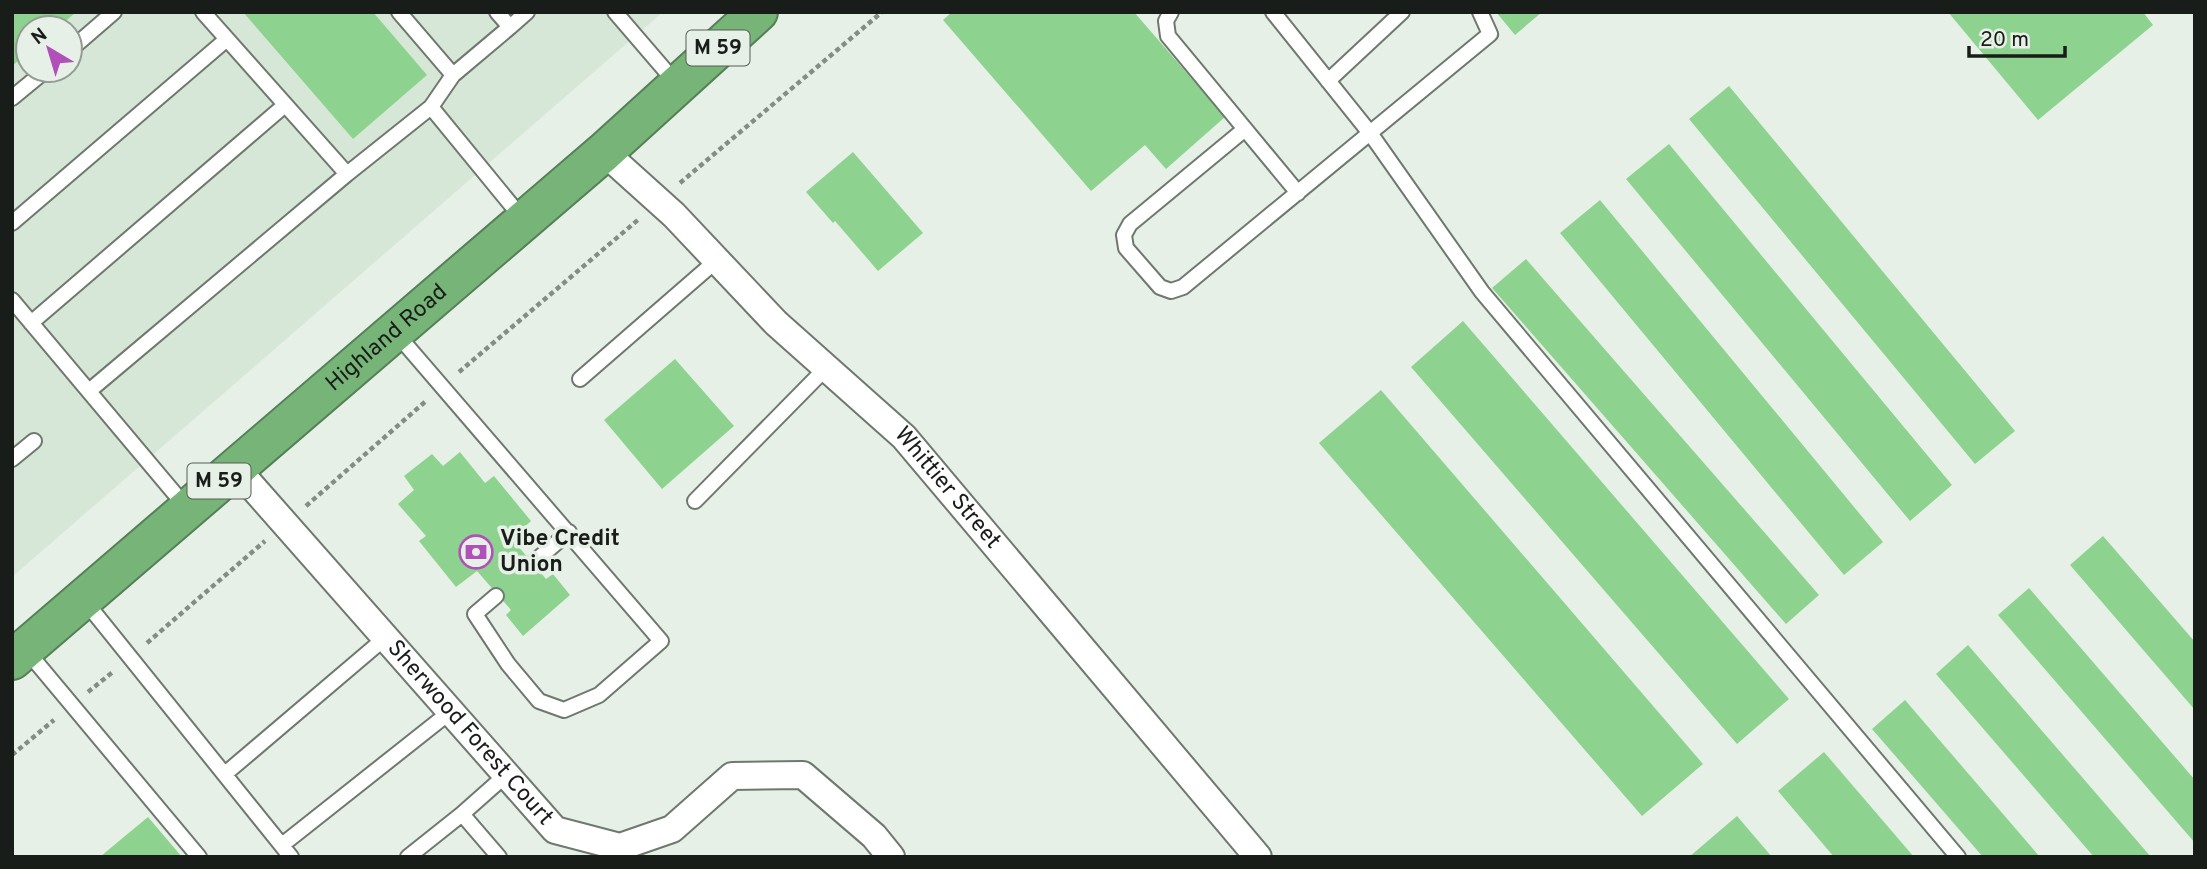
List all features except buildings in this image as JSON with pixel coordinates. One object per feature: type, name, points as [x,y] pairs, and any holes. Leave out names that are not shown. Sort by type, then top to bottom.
[{"type":"highway","name":"Highland Road","points":[[19,654],[604,152],[758,12]]},
{"type":"street","name":"Whittier Street","points":[[604,152],[674,215],[776,323],[904,437],[1258,857]]},
{"type":"street","name":"Sherwood Forest Court","points":[[235,467],[555,831],[620,847],[672,829],[732,776],[803,775],[874,836],[891,857]]},
{"type":"lane","points":[[84,38],[114,12]]},
{"type":"lane","points":[[203,12],[347,174]]},
{"type":"lane","points":[[399,12],[453,75]]},
{"type":"lane","points":[[497,12],[510,27]]},
{"type":"lane","points":[[89,391],[347,174],[431,107],[453,75],[527,12]]},
{"type":"lane","points":[[615,12],[677,84]]},
{"type":"lane","points":[[1171,12],[1166,21],[1168,36],[1298,193]]},
{"type":"lane","points":[[1273,12],[1370,133],[1482,292],[1958,857]]},
{"type":"lane","points":[[1328,80],[1402,12]]},
{"type":"lane","points":[[1245,129],[1130,225],[1124,235],[1126,248],[1160,287],[1171,291],[1182,287],[1490,34],[1480,12]]},
{"type":"lane","points":[[12,223],[227,39]]},
{"type":"lane","points":[[12,98],[29,84]]},
{"type":"lane","points":[[31,323],[285,105]]},
{"type":"lane","points":[[431,107],[524,220]]},
{"type":"lane","points":[[580,379],[717,260]]},
{"type":"lane","points":[[12,300],[187,508]]},
{"type":"lane","points":[[394,331],[661,640],[598,695],[564,710],[539,701],[508,664],[475,614],[496,596]]},
{"type":"lane","points":[[695,501],[826,368]]},
{"type":"lane","points":[[12,459],[34,441]]},
{"type":"lane","points":[[534,562],[569,532]]},
{"type":"lane","points":[[83,599],[291,857]]},
{"type":"lane","points":[[225,774],[385,638]]},
{"type":"lane","points":[[19,654],[200,857]]},
{"type":"lane","points":[[282,845],[450,712]]},
{"type":"lane","points":[[408,857],[506,775]]},
{"type":"lane","points":[[462,814],[499,857]]},
{"type":"path","points":[[677,186],[882,12]]},
{"type":"path","points":[[302,510],[639,219]]},
{"type":"shaded area","points":[[12,12],[663,12],[12,577]]},
{"type":"place","name":"Vibe Credit Union","points":[[476,552]]}]
